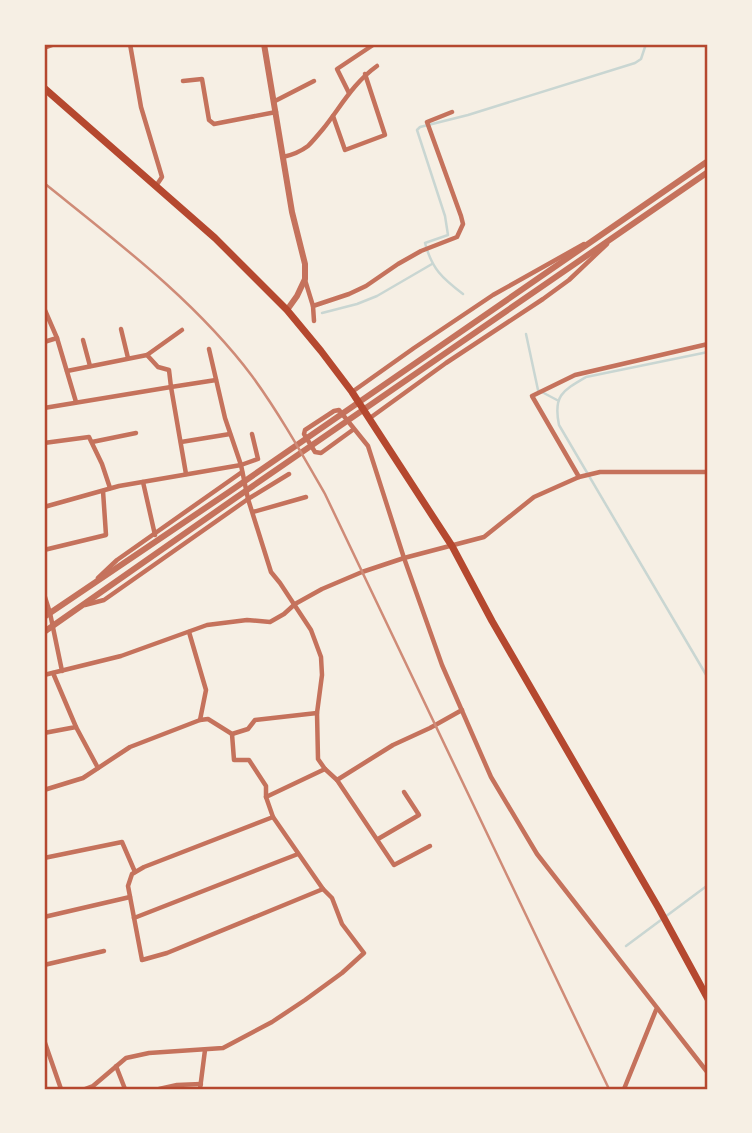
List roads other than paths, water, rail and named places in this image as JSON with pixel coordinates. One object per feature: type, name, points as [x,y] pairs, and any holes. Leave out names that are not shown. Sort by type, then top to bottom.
[{"type":"main road","points":[[44,89],[215,238],[286,310],[352,392],[453,546],[492,621],[708,999]]},
{"type":"street","points":[[44,48],[55,44]]},
{"type":"street","points":[[130,44],[141,107],[162,177],[156,186]]},
{"type":"street","points":[[264,44],[292,212],[305,264],[305,279],[313,306],[314,321]]},
{"type":"street","points":[[349,93],[337,69],[373,45]]},
{"type":"street","points":[[283,158],[310,145],[365,74],[377,66]]},
{"type":"street","points":[[333,116],[345,150],[385,135],[365,74]]},
{"type":"street","points":[[183,81],[202,79],[209,120],[214,124],[276,112]]},
{"type":"street","points":[[275,101],[314,81]]},
{"type":"street","points":[[313,306],[366,286],[421,251],[457,237],[463,224],[427,122],[452,112]]},
{"type":"street","points":[[47,615],[708,161]]},
{"type":"street","points":[[44,632],[708,173]]},
{"type":"street","points":[[352,392],[493,295],[612,228]]},
{"type":"street","points":[[370,418],[446,363],[569,281],[616,237]]},
{"type":"street","points":[[286,310],[305,279]]},
{"type":"street","points":[[44,308],[57,338],[76,402]]},
{"type":"street","points":[[121,329],[128,358]]},
{"type":"street","points":[[67,371],[147,355],[182,330]]},
{"type":"street","points":[[44,342],[57,338]]},
{"type":"street","points":[[83,340],[90,366]]},
{"type":"street","points":[[581,476],[532,396],[575,375],[708,344]]},
{"type":"street","points":[[209,349],[225,418],[271,572],[311,630],[321,657],[322,675],[317,713],[318,759],[337,780],[394,865],[430,846]]},
{"type":"street","points":[[147,355],[158,367],[169,370],[186,474]]},
{"type":"street","points":[[44,408],[216,380]]},
{"type":"street","points":[[355,429],[320,453],[315,452],[304,434],[305,430],[339,410],[355,429],[368,446],[442,665],[491,777],[537,854],[708,1073]]},
{"type":"street","points":[[92,442],[136,433]]},
{"type":"street","points":[[181,442],[230,434]]},
{"type":"street","points":[[44,508],[110,488],[241,465],[258,459],[252,434]]},
{"type":"street","points":[[44,443],[89,437],[110,488]]},
{"type":"street","points":[[81,592],[117,560],[242,472]]},
{"type":"street","points":[[44,675],[121,656],[207,625],[240,620],[270,622],[295,604],[362,572],[484,537],[534,497],[581,476],[600,472],[708,472]]},
{"type":"street","points":[[84,605],[104,600],[248,499],[289,474]]},
{"type":"street","points":[[143,482],[155,535]]},
{"type":"street","points":[[44,550],[106,535],[103,491]]},
{"type":"street","points":[[253,512],[306,497]]},
{"type":"street","points":[[44,594],[62,671]]},
{"type":"street","points":[[190,632],[206,690],[200,720]]},
{"type":"street","points":[[52,673],[98,768]]},
{"type":"street","points":[[337,780],[393,746],[462,710]]},
{"type":"street","points":[[44,790],[82,778],[130,747],[200,720],[208,719],[232,734],[248,729],[255,720],[317,713]]},
{"type":"street","points":[[44,733],[76,727]]},
{"type":"street","points":[[85,1089],[93,1086],[126,1058],[149,1053],[223,1048],[272,1022],[342,973],[365,953],[342,924],[332,898],[273,817],[266,797],[266,786],[249,760],[234,760],[232,734]]},
{"type":"street","points":[[266,797],[325,769]]},
{"type":"street","points":[[378,839],[419,814],[404,792]]},
{"type":"street","points":[[273,817],[132,874],[128,886],[142,960],[167,953],[323,889]]},
{"type":"street","points":[[44,858],[122,842],[135,872]]},
{"type":"street","points":[[134,918],[299,854]]},
{"type":"street","points":[[44,917],[130,897]]},
{"type":"street","points":[[44,965],[104,951]]},
{"type":"street","points":[[624,1089],[656,1009]]},
{"type":"street","points":[[44,1040],[61,1089]]},
{"type":"street","points":[[159,1089],[177,1084],[200,1087],[205,1050]]},
{"type":"street","points":[[116,1066],[125,1089]]},
{"type":"waterway","points":[[463,294],[439,272],[425,243],[448,235],[445,216],[417,130],[635,63],[641,59],[646,44]]},
{"type":"waterway","points":[[322,313],[377,296],[432,264]]},
{"type":"waterway","points":[[526,334],[538,390],[557,400]]},
{"type":"waterway","points":[[708,352],[586,377],[561,395],[557,407],[559,425],[708,678]]},
{"type":"waterway","points":[[626,946],[708,885]]},
{"type":"railway","points":[[44,183],[181,297],[230,349],[281,419],[325,494],[609,1089]]}]
